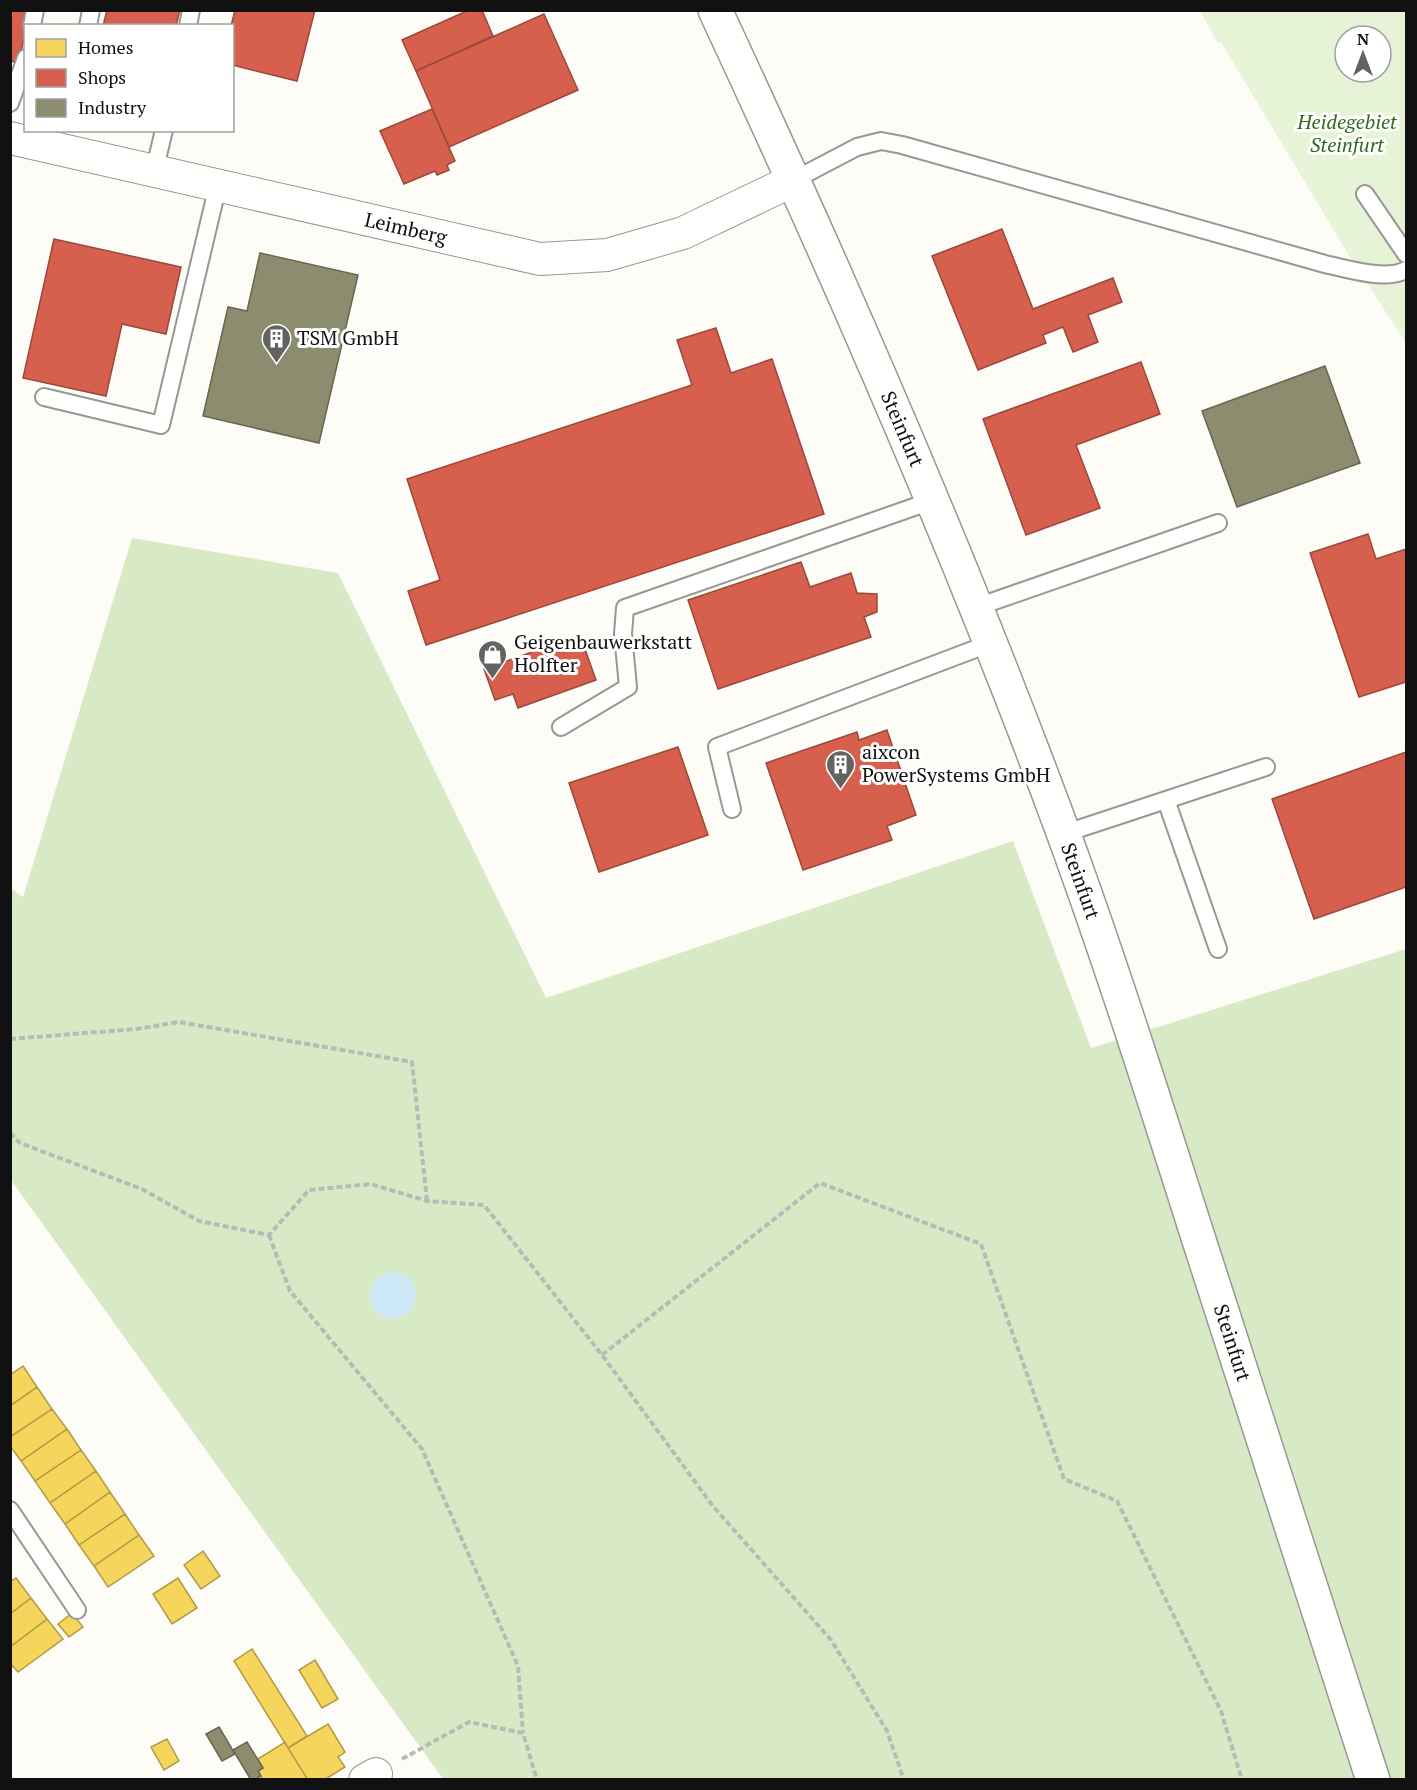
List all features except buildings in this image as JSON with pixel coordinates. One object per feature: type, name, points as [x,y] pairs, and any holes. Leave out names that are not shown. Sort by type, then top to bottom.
[{"type":"street","name":"Steinfurt","points":[[715,10],[794,180],[934,500],[1063,834],[1120,996],[1373,1779]]},
{"type":"street","name":"Leimberg","points":[[10,138],[60,140],[154,172],[540,259],[608,255],[683,233],[794,180]]},
{"type":"lane","points":[[10,102],[24,64]]},
{"type":"lane","points":[[154,172],[164,132]]},
{"type":"lane","points":[[794,180],[857,147],[881,141],[914,148],[1324,264],[1382,274],[1400,273],[1407,270]]},
{"type":"lane","points":[[44,397],[161,425],[218,185]]},
{"type":"lane","points":[[1365,194],[1407,254]]},
{"type":"lane","points":[[561,727],[628,687],[623,634],[625,608],[934,500]]},
{"type":"lane","points":[[977,607],[1218,523]]},
{"type":"lane","points":[[732,809],[717,747],[991,643]]},
{"type":"lane","points":[[1063,834],[1266,767]]},
{"type":"lane","points":[[1166,800],[1218,949]]},
{"type":"lane","points":[[10,1510],[77,1610]]},
{"type":"path","points":[[10,1039],[136,1029],[179,1022],[412,1062],[427,1201]]},
{"type":"path","points":[[10,1133],[20,1143],[142,1189],[199,1221],[269,1234]]},
{"type":"path","points":[[602,1354],[820,1183],[981,1244],[1064,1479],[1117,1501],[1221,1712],[1242,1779]]},
{"type":"path","points":[[269,1234],[309,1190],[370,1184],[427,1201],[484,1204],[602,1354],[712,1504],[831,1640],[887,1731],[904,1779]]},
{"type":"path","points":[[269,1234],[290,1291],[422,1449],[518,1666],[523,1733],[537,1779]]},
{"type":"path","points":[[370,1777],[469,1722],[523,1733]]},
{"type":"green space","name":"Heidegebiet Steinfurt","points":[[1200,11],[1406,11],[1406,343],[1348,254],[1221,42],[1218,43]]},
{"type":"green space","points":[[132,538],[338,573],[546,998],[1013,841],[1091,1048],[1406,949],[1406,1779],[443,1779],[11,1180],[10,888],[23,897]]},
{"type":"water","points":[[393,1272],[409,1279],[416,1295],[409,1311],[393,1318],[377,1311],[370,1295],[377,1279]]},
{"type":"place","name":"TSM GmbH","points":[[276,364]]},
{"type":"place","name":"Geigenbauwerkstatt Holfter","points":[[493,680]]},
{"type":"place","name":"aixcon PowerSystems GmbH","points":[[841,790]]}]
